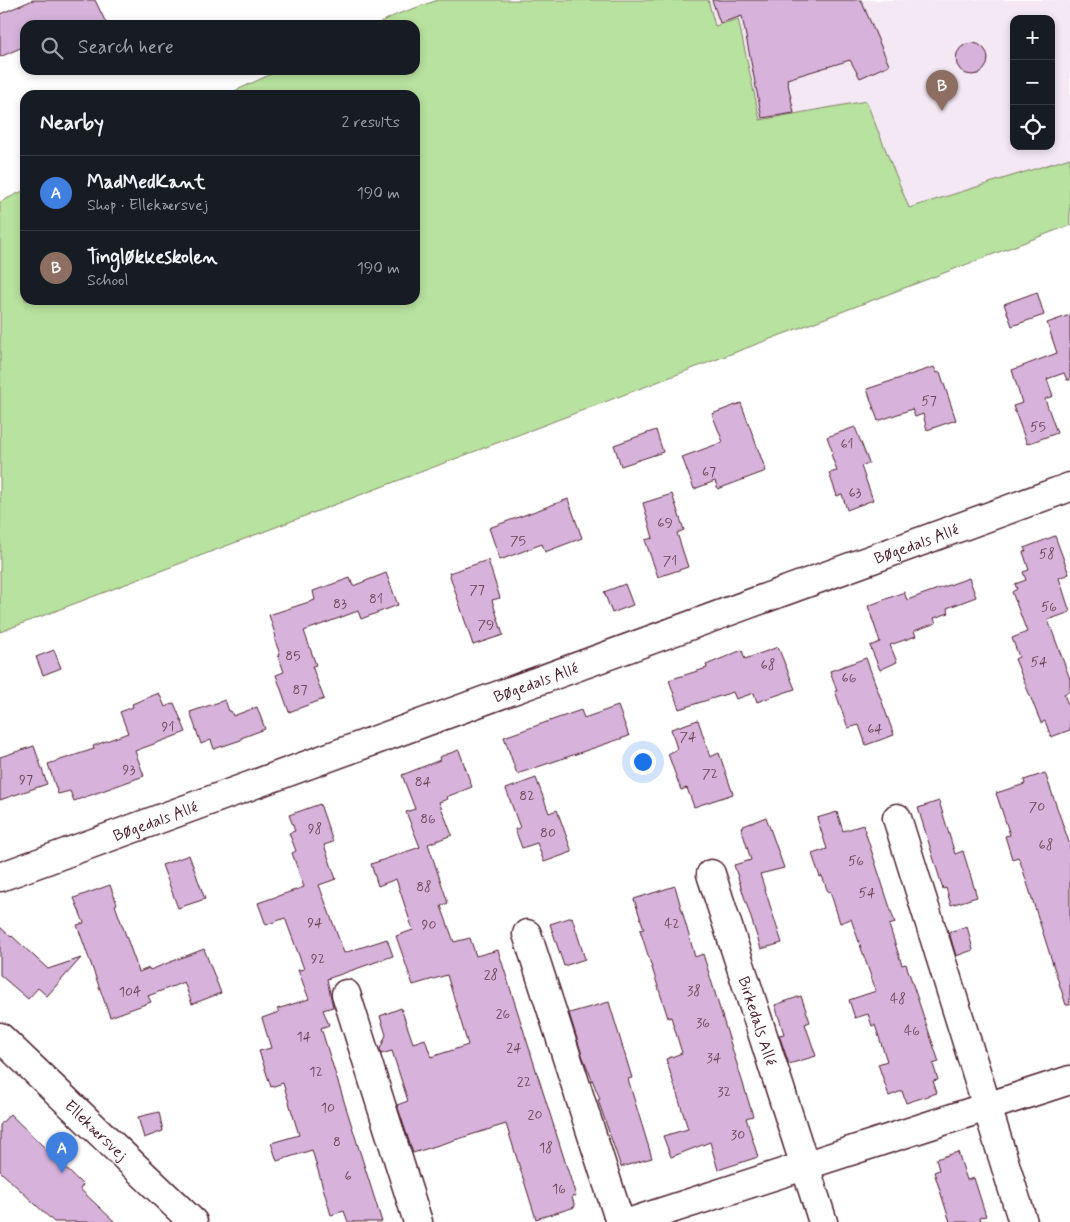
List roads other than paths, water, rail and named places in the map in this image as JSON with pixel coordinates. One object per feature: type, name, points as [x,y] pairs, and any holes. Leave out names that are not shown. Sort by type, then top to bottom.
[{"type":"street","name":"Bøgedals Allé","points":[[0,877],[1070,487]]},
{"type":"street","points":[[897,818],[1023,1222]]},
{"type":"street","name":"Birkedals Allé","points":[[711,874],[823,1222]]},
{"type":"street","points":[[528,934],[620,1222]]},
{"type":"street","points":[[346,994],[418,1222]]},
{"type":"street","name":"Ellekærsvej","points":[[0,1036],[193,1222]]},
{"type":"street","points":[[631,1222],[1070,1080]]},
{"type":"place","name":"Tingløkkeskolen","points":[[942,111]]},
{"type":"place","name":"MadMedKant","points":[[62,1173]]}]
